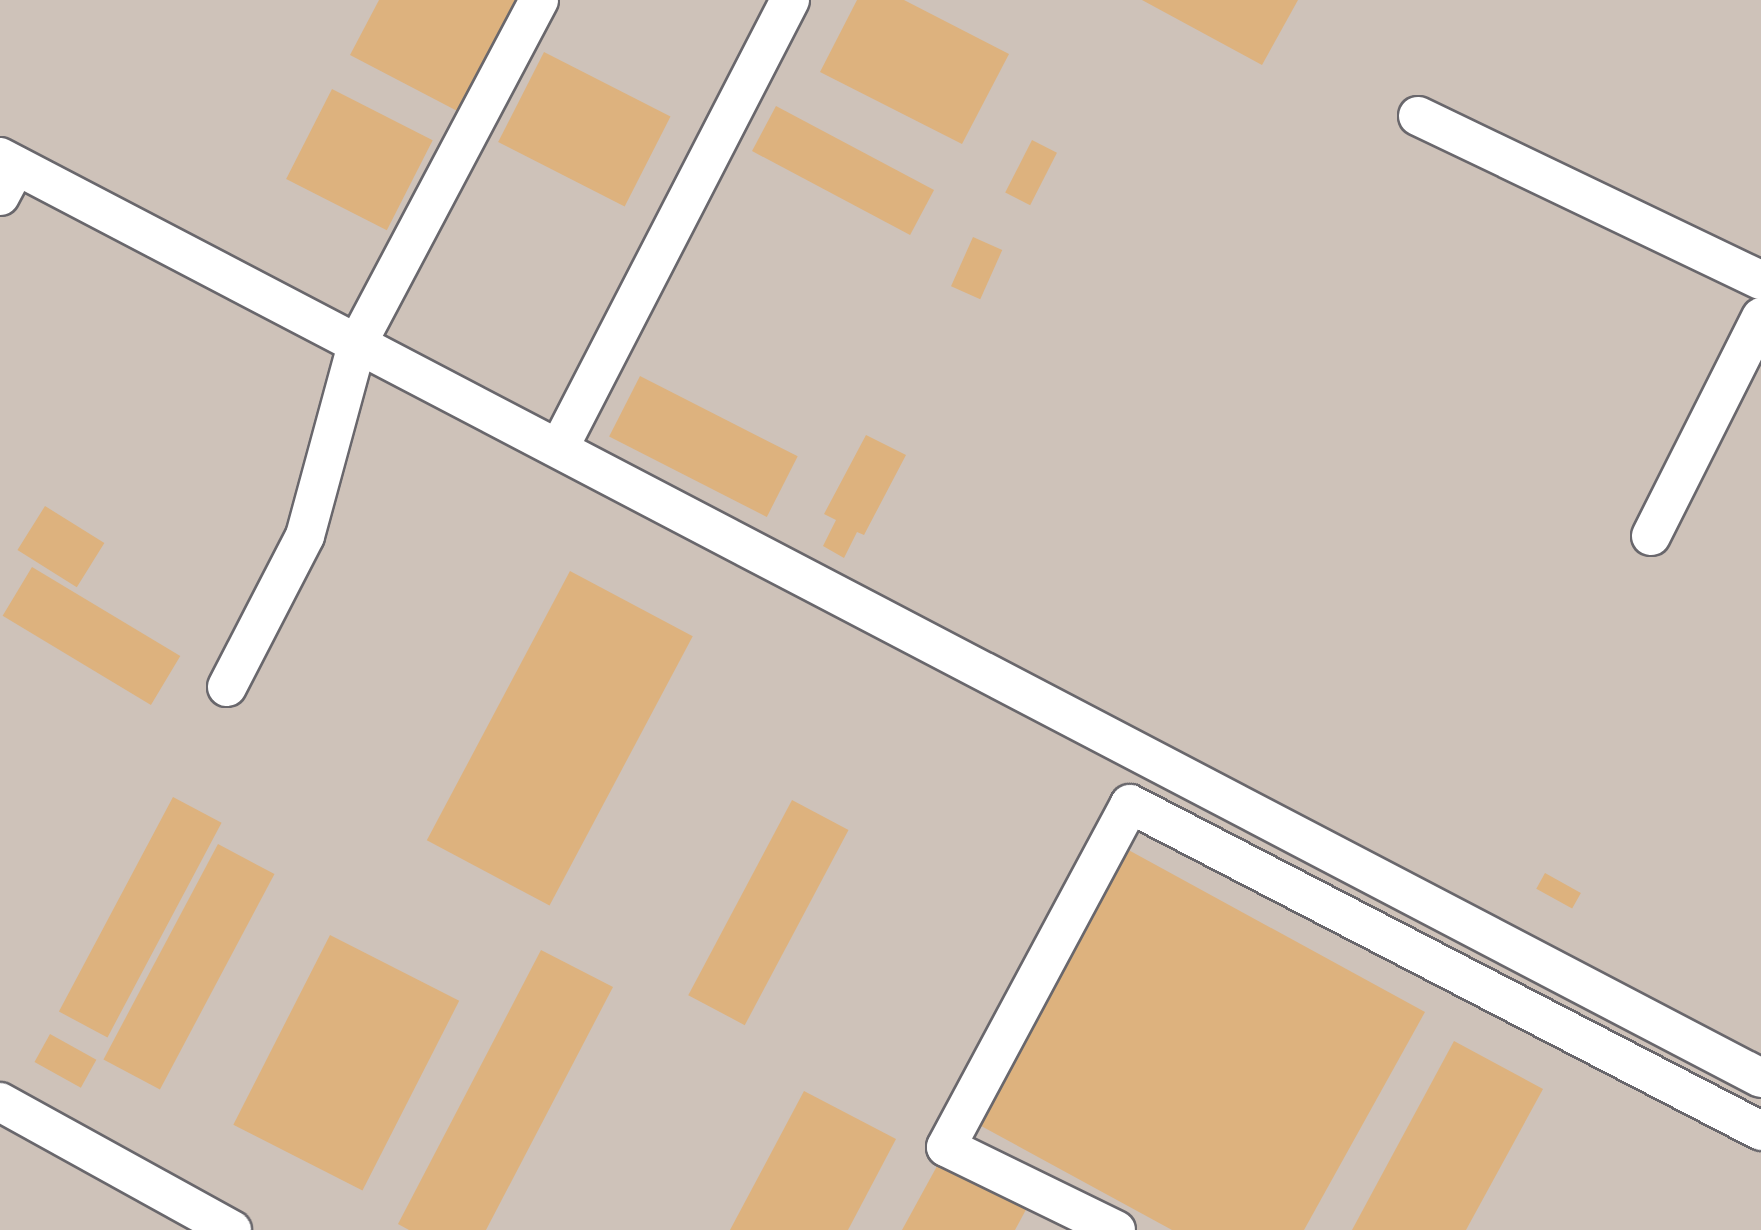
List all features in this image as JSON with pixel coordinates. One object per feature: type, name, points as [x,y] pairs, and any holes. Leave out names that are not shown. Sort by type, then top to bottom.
[{"type":"street","points":[[227,687],[305,536],[357,344],[540,0]]},
{"type":"street","points":[[559,448],[790,0]]},
{"type":"street","points":[[1418,116],[1761,280]]},
{"type":"street","points":[[5,173],[357,344],[559,448],[1109,741],[1761,1078]]},
{"type":"street","points":[[1651,536],[1761,317]]},
{"type":"street","points":[[1115,1230],[946,1147],[1130,804],[1761,1131]]},
{"type":"street","points":[[0,1102],[210,1225]]},
{"type":"shaded area","points":[[0,0],[1761,0],[1761,1230],[0,1230]]},
{"type":"building","points":[[379,0],[524,0],[463,114],[350,55]]},
{"type":"building","points":[[857,0],[904,0],[1009,54],[962,144],[820,72]]},
{"type":"building","points":[[1142,0],[1298,0],[1262,65]]},
{"type":"building","points":[[544,52],[671,116],[625,206],[498,142]]},
{"type":"building","points":[[332,89],[433,140],[387,230],[286,179]]},
{"type":"building","points":[[776,106],[934,190],[910,235],[752,151]]},
{"type":"building","points":[[1032,140],[1057,153],[1030,205],[1005,193]]},
{"type":"building","points":[[973,237],[1002,250],[980,299],[951,286]]},
{"type":"building","points":[[640,376],[798,456],[767,517],[609,437]]},
{"type":"building","points":[[866,435],[906,455],[864,535],[857,532],[844,558],[823,546],[836,520],[824,514]]},
{"type":"building","points":[[45,506],[104,543],[77,587],[17,550]]},
{"type":"building","points":[[32,567],[180,656],[151,705],[3,616]]},
{"type":"building","points":[[570,571],[693,636],[550,906],[427,840]]},
{"type":"building","points":[[173,797],[222,823],[107,1037],[59,1012]]},
{"type":"building","points":[[792,800],[849,830],[745,1025],[688,995]]},
{"type":"building","points":[[218,844],[275,874],[160,1089],[103,1059]]},
{"type":"building","points":[[1123,847],[1425,1012],[1304,1230],[1172,1230],[972,1121]]},
{"type":"building","points":[[1545,873],[1581,893],[1572,909],[1536,889]]},
{"type":"building","points":[[330,935],[459,1001],[362,1191],[233,1125]]},
{"type":"building","points":[[541,950],[613,987],[486,1230],[409,1230],[398,1224]]},
{"type":"building","points":[[50,1034],[96,1060],[81,1088],[34,1062]]},
{"type":"building","points":[[1454,1041],[1543,1089],[1466,1230],[1352,1230]]},
{"type":"building","points":[[804,1091],[896,1139],[848,1230],[730,1230]]},
{"type":"building","points":[[942,1157],[1029,1204],[1015,1230],[902,1230]]}]
